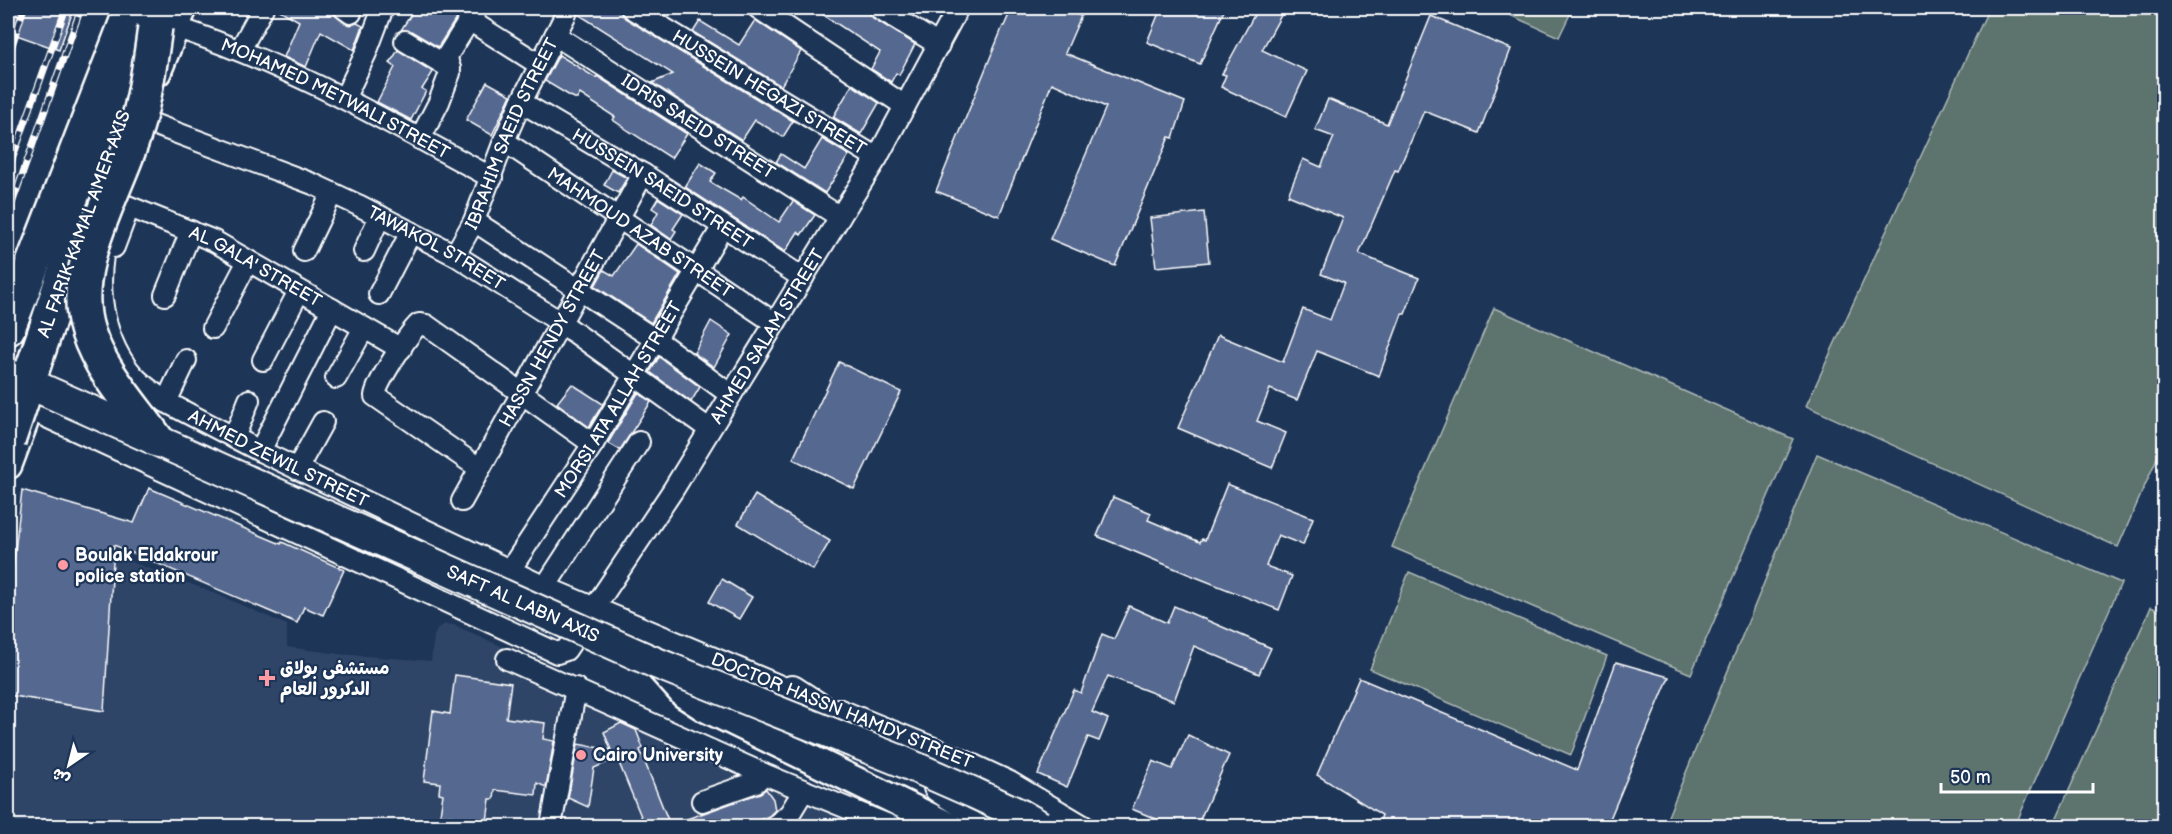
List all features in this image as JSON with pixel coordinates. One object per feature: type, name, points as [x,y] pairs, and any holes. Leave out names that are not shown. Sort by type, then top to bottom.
[{"type":"highway","name":"AL FARIK KAMAL AMER AXIS","points":[[8,328],[162,15]]},
{"type":"highway","name":"AL FARIK KAMAL AMER AXIS","points":[[8,441],[69,259],[162,15]]},
{"type":"highway","points":[[157,440],[116,384],[95,349],[87,331],[82,293],[87,260],[138,123],[162,15]]},
{"type":"main road","points":[[8,465],[29,409],[116,202],[162,15]]},
{"type":"main road","name":"SAFT AL LABN AXIS","points":[[8,374],[656,663],[912,766],[1012,810],[1040,826]]},
{"type":"main road","points":[[656,663],[684,694],[704,707],[948,826]]},
{"type":"main road","points":[[792,691],[999,826]]},
{"type":"street","points":[[240,51],[263,8]]},
{"type":"street","points":[[345,97],[383,8]]},
{"type":"street","name":"HUSSEIN HEGAZI STREET","points":[[631,8],[877,158]]},
{"type":"street","points":[[758,8],[905,106]]},
{"type":"street","points":[[879,8],[939,45]]},
{"type":"street","name":"AHMED SALAM STREET","points":[[29,409],[561,653],[566,650],[673,490],[877,158],[958,8]]},
{"type":"street","points":[[420,139],[439,102],[450,70],[447,56],[473,14],[540,65]]},
{"type":"street","name":"IBRAHIM SAEID STREET","points":[[455,255],[474,221],[521,102],[566,14]]},
{"type":"street","name":"MOHAMED METWALI STREET","points":[[162,15],[345,97],[492,178]]},
{"type":"street","name":"IDRIS SAEID STREET","points":[[555,35],[840,217]]},
{"type":"street","points":[[405,41],[450,70]]},
{"type":"street","name":"HUSSEIN SAEID STREET","points":[[521,102],[643,174],[803,278]]},
{"type":"street","name":"TAWAKOL STREET","points":[[138,118],[332,193],[455,255],[560,322],[709,429]]},
{"type":"street","name":"MAHMOUD AZAB STREET","points":[[504,141],[775,323]]},
{"type":"street","name":"HASSN HENDY STREET","points":[[462,501],[643,174]]},
{"type":"street","points":[[304,251],[332,193]]},
{"type":"street","points":[[114,247],[116,202]]},
{"type":"street","name":"AL GALA' STREET","points":[[116,202],[214,241],[401,349]]},
{"type":"street","name":"AHMED ZEWIL STREET","points":[[116,202],[105,241],[101,271],[101,296],[111,338],[125,365],[142,384],[166,402],[260,451],[545,587],[594,608]]},
{"type":"street","points":[[364,250],[380,216]]},
{"type":"street","points":[[474,221],[656,340],[731,395]]},
{"type":"street","name":"MORSI ATA ALLAH STREET","points":[[510,570],[593,444],[723,226]]},
{"type":"street","points":[[165,295],[191,231]]},
{"type":"street","points":[[379,294],[411,232]]},
{"type":"street","points":[[213,328],[248,261]]},
{"type":"street","points":[[263,360],[299,291]]},
{"type":"street","points":[[260,451],[332,309]]},
{"type":"street","points":[[479,468],[375,396],[378,386],[417,326],[423,324],[593,444]]},
{"type":"street","points":[[336,378],[364,328]]},
{"type":"street","points":[[166,402],[186,360]]},
{"type":"street","points":[[234,438],[249,400]]},
{"type":"street","points":[[297,469],[323,422]]},
{"type":"street","points":[[545,587],[639,442]]},
{"type":"street","name":"DOCTOR HASSN HAMDY STREET","points":[[594,608],[981,768],[1010,782],[1084,826]]},
{"type":"street","points":[[507,658],[804,790],[849,818],[891,826]]},
{"type":"street","points":[[552,826],[576,688]]},
{"type":"street","points":[[702,801],[756,782],[764,774]]},
{"type":"street","points":[[776,826],[790,813],[804,790]]},
{"type":"shaded area","name":"مستشفى بولاق الدكرور العام","points":[[110,554],[212,592],[287,625],[287,647],[339,654],[431,661],[434,636],[438,628],[445,624],[454,625],[901,826],[8,826],[8,695],[104,711]]},
{"type":"green space","points":[[1494,8],[1573,8],[1559,37]]},
{"type":"green space","points":[[1989,8],[2164,8],[2164,442],[2118,547],[1806,406]]},
{"type":"green space","points":[[1494,308],[1793,439],[1691,674],[1392,547]]},
{"type":"green space","points":[[1817,454],[2121,583],[2015,826],[1664,826]]},
{"type":"green space","points":[[1409,572],[1607,656],[1571,755],[1370,669]]},
{"type":"green space","points":[[2151,607],[2164,613],[2164,826],[2053,826]]},
{"type":"building","points":[[8,8],[74,8],[59,50],[8,32]]},
{"type":"building","points":[[276,8],[326,8],[333,11],[345,23],[350,25],[357,23],[363,26],[354,50],[321,31],[306,67],[284,57],[299,21]]},
{"type":"building","points":[[415,8],[463,8],[438,47],[411,31],[401,30]]},
{"type":"building","points":[[576,8],[619,8],[625,18],[793,121],[783,137],[755,120],[742,140],[652,83],[673,74],[578,14]]},
{"type":"building","points":[[813,8],[867,8],[873,18],[915,44],[899,75],[896,73],[891,82],[871,69],[880,52]]},
{"type":"building","points":[[1012,8],[1061,8],[1081,16],[1065,53],[1185,102],[1173,138],[1169,137],[1115,266],[1050,239],[1106,107],[1052,83],[999,216],[936,191]]},
{"type":"building","points":[[1161,8],[1225,8],[1200,64],[1147,42]]},
{"type":"building","points":[[1258,8],[1285,8],[1262,50],[1307,71],[1286,117],[1221,87],[1226,75],[1222,74]]},
{"type":"building","points":[[1431,16],[1511,49],[1479,133],[1424,111],[1398,171],[1395,170],[1359,254],[1419,278],[1405,314],[1402,314],[1379,376],[1317,351],[1297,400],[1270,389],[1257,421],[1286,433],[1272,468],[1178,428],[1218,335],[1283,362],[1303,309],[1330,320],[1344,283],[1321,274],[1343,218],[1288,195],[1303,159],[1321,167],[1334,137],[1315,130],[1328,99],[1387,124]]},
{"type":"building","points":[[755,20],[801,51],[781,86],[693,32],[700,21],[739,45]]},
{"type":"building","points":[[398,50],[433,72],[422,89],[426,91],[411,120],[377,102],[395,67],[390,63]]},
{"type":"building","points":[[559,55],[596,78],[597,76],[687,134],[671,158],[613,120],[615,117],[580,94],[577,99],[545,81]]},
{"type":"building","points":[[487,82],[511,95],[492,135],[466,120]]},
{"type":"building","points":[[852,85],[879,103],[861,134],[833,117]]},
{"type":"building","points":[[822,139],[849,155],[825,193],[776,162],[781,154],[804,169]]},
{"type":"building","points":[[700,163],[716,173],[710,182],[741,200],[743,197],[779,222],[793,201],[815,215],[801,235],[798,232],[785,252],[685,187]]},
{"type":"building","points":[[612,170],[627,178],[618,193],[604,185]]},
{"type":"building","points":[[658,198],[683,214],[673,229],[676,231],[671,239],[651,225],[658,212],[652,208]]},
{"type":"building","points":[[1204,212],[1209,262],[1156,267],[1150,218]]},
{"type":"building","points":[[636,244],[680,274],[651,323],[595,286],[604,270],[614,276]]},
{"type":"building","points":[[711,321],[732,335],[714,367],[694,353]]},
{"type":"building","points":[[659,357],[700,387],[691,402],[650,372]]},
{"type":"building","points":[[839,362],[901,392],[854,489],[793,459]]},
{"type":"building","points":[[572,384],[603,404],[589,427],[557,403]]},
{"type":"building","points":[[638,393],[651,402],[620,450],[608,443]]},
{"type":"building","points":[[1227,484],[1313,518],[1303,545],[1278,535],[1266,566],[1292,576],[1279,610],[1097,536],[1113,497],[1151,513],[1148,520],[1200,542],[1202,539],[1205,540]]},
{"type":"building","points":[[149,488],[344,570],[323,615],[304,607],[297,623],[114,545],[104,711],[8,695],[8,612],[22,490],[134,523]]},
{"type":"building","points":[[755,495],[830,541],[813,570],[738,524]]},
{"type":"building","points":[[722,579],[752,597],[739,619],[709,602]]},
{"type":"building","points":[[1129,606],[1167,623],[1174,606],[1271,648],[1259,674],[1194,646],[1174,701],[1108,676],[1092,712],[1108,719],[1099,741],[1088,737],[1067,787],[1038,774],[1074,690],[1081,693],[1102,634],[1114,639]]},
{"type":"building","points":[[1616,662],[1669,677],[1607,826],[1378,826],[1382,815],[1317,775],[1359,678],[1577,770]]},
{"type":"building","points":[[455,675],[511,683],[506,718],[545,723],[543,739],[554,741],[546,787],[537,783],[536,795],[495,790],[494,799],[490,799],[487,821],[440,815],[443,794],[439,793],[440,783],[424,781],[433,711],[450,714]]},
{"type":"building","points":[[621,723],[636,730],[643,748],[640,750],[670,825],[766,789],[773,799],[775,810],[769,816],[749,824],[747,820],[731,826],[645,826],[617,758],[594,768],[588,807],[568,798],[578,744],[611,750],[604,732]]},
{"type":"building","points":[[1188,735],[1229,755],[1197,826],[1173,826],[1132,809],[1153,761],[1172,769]]},
{"type":"railway","points":[[8,22],[13,8]]},
{"type":"railway","points":[[8,58],[24,8]]},
{"type":"railway","points":[[8,171],[66,8]]},
{"type":"railway","points":[[8,215],[81,8]]},
{"type":"place","name":"Boulak Eldakrour police station","points":[[63,565]]},
{"type":"place","name":"مستشفى بولاق الدكرور العام","points":[[267,678]]},
{"type":"place","name":"Cairo University","points":[[581,755]]}]
